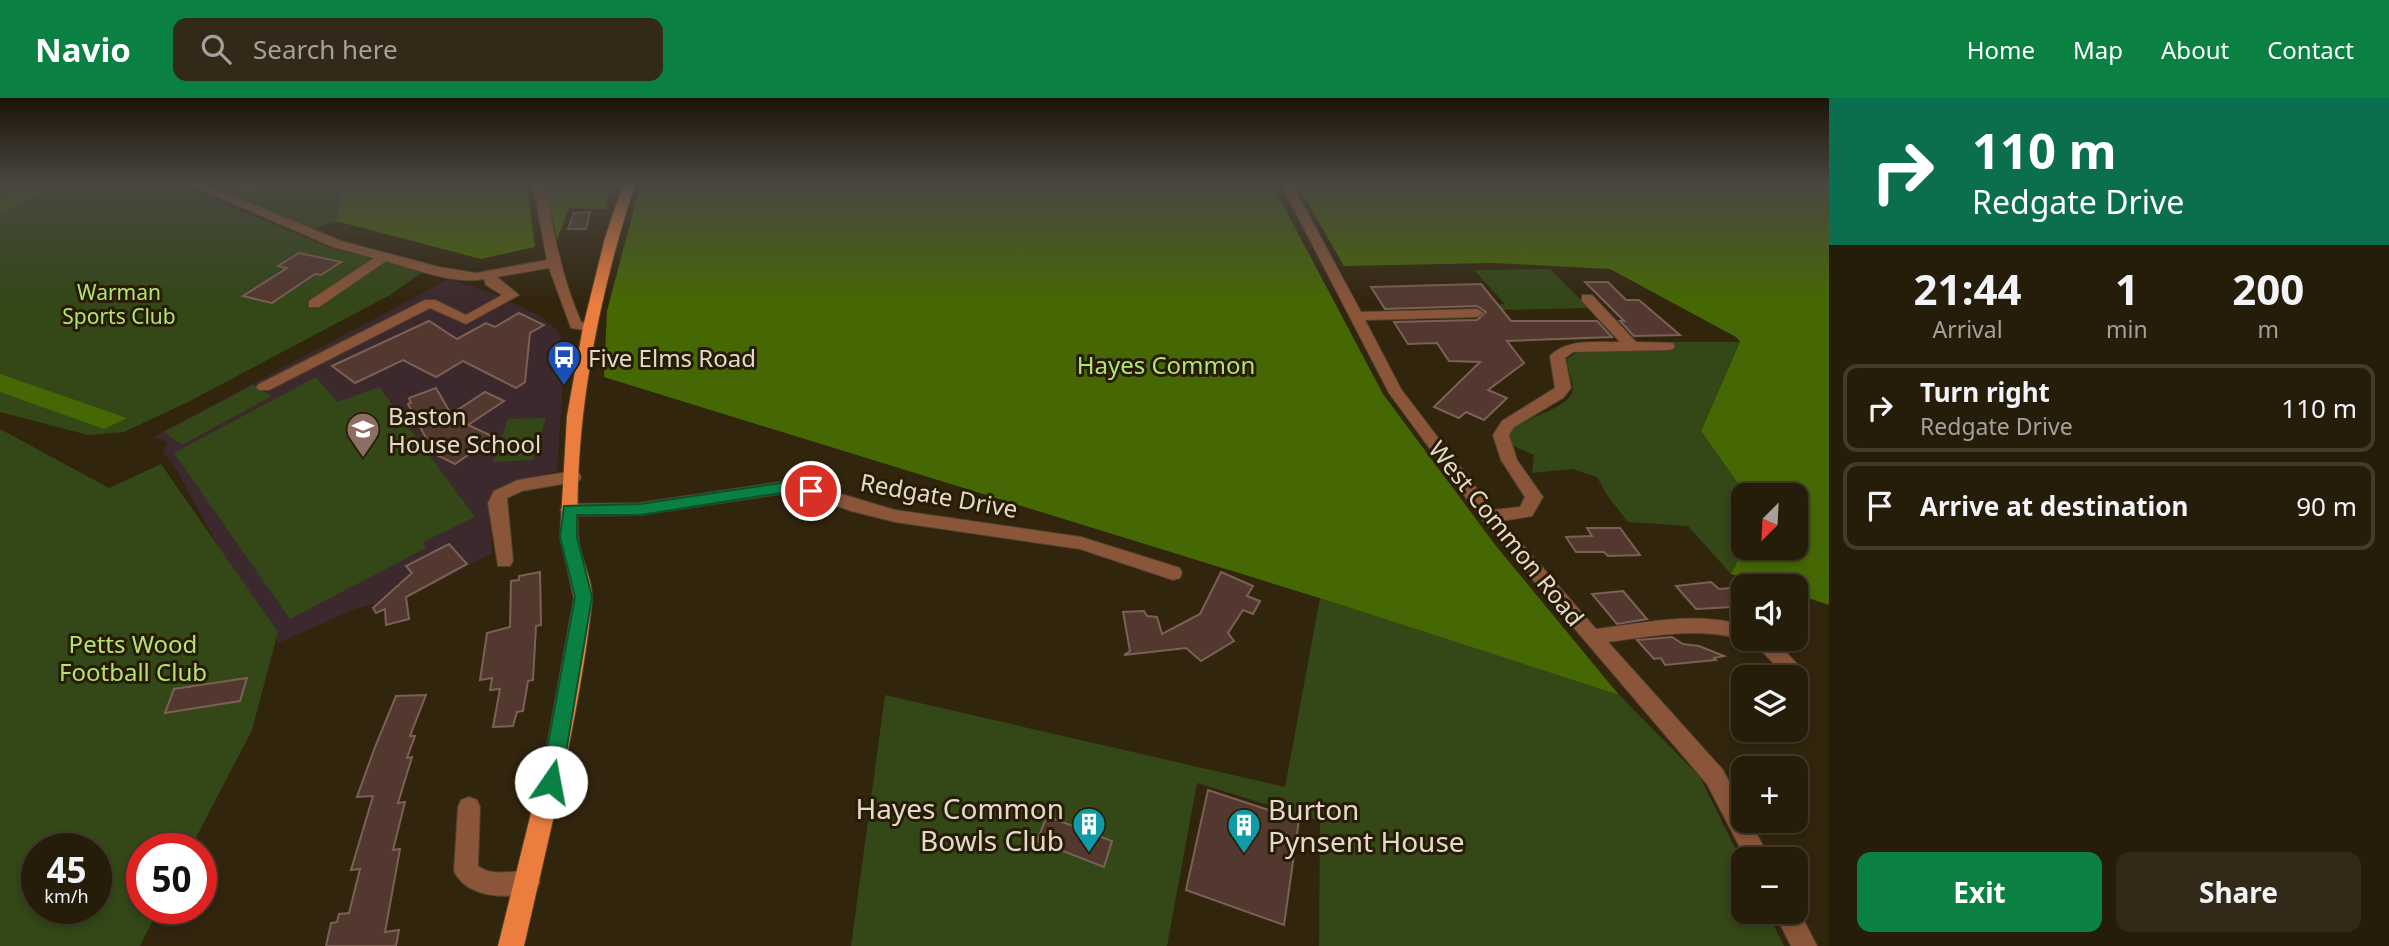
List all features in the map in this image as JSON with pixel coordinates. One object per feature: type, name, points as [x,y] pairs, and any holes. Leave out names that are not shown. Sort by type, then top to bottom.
[{"type":"main road","points":[[511,946],[556,757],[583,597],[569,537],[575,416],[590,327],[616,224]]},
{"type":"street","points":[[288,224],[337,244],[382,258],[455,274],[490,275],[553,263]]},
{"type":"street","points":[[546,224],[553,263],[576,325],[590,327]]},
{"type":"street","name":"West Common Road","points":[[1308,224],[1394,390],[1489,517],[1715,777],[1752,847]]},
{"type":"street","points":[[314,304],[382,258]]},
{"type":"street","points":[[264,387],[430,303],[466,320],[512,295],[492,282],[490,275]]},
{"type":"street","points":[[1587,298],[1632,346]]},
{"type":"street","points":[[1354,316],[1477,313]]},
{"type":"street","points":[[1489,517],[1526,512],[1534,497],[1509,462],[1501,435],[1508,424],[1558,395],[1563,388],[1557,356],[1570,348],[1668,346]]},
{"type":"street","points":[[504,561],[498,503],[500,495],[518,486],[573,477]]},
{"type":"street","name":"Redgate Drive","points":[[569,510],[640,509],[787,487],[811,491],[857,508],[894,516],[1081,543],[1173,573]]},
{"type":"street","points":[[1591,637],[1704,625],[1731,628]]},
{"type":"street","points":[[1773,651],[1788,665]]},
{"type":"street","points":[[469,807],[466,871],[476,881],[484,883],[528,882]]},
{"type":"street","points":[[1792,924],[1804,946]]},
{"type":"shaded area","name":"Baston House School","points":[[449,279],[497,295],[540,316],[557,330],[565,348],[557,471],[512,482],[495,491],[488,500],[492,553],[427,588],[352,610],[278,643],[273,634],[268,636],[173,464],[163,453],[167,442],[153,437]]},
{"type":"green space","name":"Warman Sports Club","points":[[0,224],[272,224],[333,249],[427,269],[390,295],[188,402],[124,432],[88,435],[0,412]]},
{"type":"green space","points":[[298,224],[328,224],[311,229]]},
{"type":"green space","points":[[346,224],[532,224],[535,247],[481,259]]},
{"type":"green space","points":[[553,224],[563,224],[557,240]]},
{"type":"green space","name":"Hayes Common","points":[[630,224],[1293,224],[1383,394],[1496,546],[1619,695],[1326,600],[604,377],[607,311]]},
{"type":"green space","points":[[1320,224],[1829,224],[1829,605],[1808,598],[1808,574],[1731,574],[1738,560],[1808,560],[1808,483],[1738,483],[1701,431],[1740,342],[1736,337],[1610,269],[1493,263],[1344,266]]},
{"type":"green space","points":[[1550,269],[1589,308],[1500,310],[1494,305],[1505,304],[1474,270]]},
{"type":"green space","points":[[1667,342],[1740,342],[1701,431],[1738,483],[1731,483],[1731,560],[1738,560],[1731,574],[1688,526],[1628,522],[1597,477],[1572,469],[1532,473],[1534,455],[1507,443],[1514,426],[1559,406],[1572,394],[1567,359],[1576,353],[1674,350]]},
{"type":"green space","points":[[0,374],[127,418],[104,429],[0,392]]},
{"type":"green space","points":[[316,377],[337,402],[379,387],[475,517],[423,542],[426,548],[290,619],[174,453]]},
{"type":"green space","points":[[253,385],[272,396],[182,445],[164,432]]},
{"type":"green space","points":[[546,418],[533,460],[493,462],[508,419]]},
{"type":"green space","name":"Petts Wood Football Club","points":[[0,429],[109,488],[161,464],[278,632],[252,730],[198,833],[126,833],[126,924],[151,924],[140,946],[0,946]]},
{"type":"green space","points":[[1320,598],[1619,695],[1700,777],[1735,847],[1731,847],[1731,924],[1773,924],[1784,946],[1319,946],[1320,821],[1197,783],[1167,946],[851,946],[885,695],[1285,787]]},
{"type":"building","points":[[570,224],[587,224],[586,229],[568,229]]},
{"type":"building","name":"Warman Sports Club","points":[[299,253],[341,262],[321,275],[315,274],[272,303],[243,296],[287,268],[278,266]]},
{"type":"building","points":[[1585,282],[1608,282],[1626,300],[1639,300],[1680,335],[1634,336],[1620,321],[1624,321]]},
{"type":"building","points":[[1481,284],[1511,321],[1597,321],[1612,337],[1507,341],[1524,363],[1488,390],[1507,398],[1484,420],[1466,412],[1459,418],[1434,407],[1480,362],[1449,361],[1437,343],[1408,344],[1394,322],[1477,320],[1486,312],[1477,306],[1385,309],[1371,287]]},
{"type":"building","points":[[519,313],[544,325],[530,333],[525,382],[516,388],[463,361],[436,377],[403,360],[355,383],[332,366],[429,321],[457,339],[486,323],[495,327]]},
{"type":"building","points":[[436,388],[451,414],[485,392],[504,401],[468,425],[494,437],[455,464],[439,456],[449,449],[426,438],[408,404],[411,403],[409,398]]},
{"type":"building","points":[[1587,528],[1620,528],[1640,555],[1608,556],[1604,552],[1576,552],[1566,537],[1592,536]]},
{"type":"building","points":[[449,544],[467,564],[406,597],[409,619],[386,625],[385,609],[376,613],[373,608],[412,573],[406,566]]},
{"type":"building","points":[[540,572],[541,625],[536,626],[533,680],[528,681],[523,711],[517,712],[513,726],[493,727],[500,689],[490,690],[492,678],[480,680],[487,633],[510,627],[511,581],[519,580],[519,576]]},
{"type":"building","points":[[1221,572],[1253,586],[1247,596],[1260,601],[1253,614],[1243,610],[1228,633],[1234,641],[1201,661],[1186,648],[1124,655],[1130,651],[1123,612],[1144,611],[1147,616],[1157,617],[1162,634],[1200,614]]},
{"type":"building","points":[[1711,582],[1719,589],[1731,588],[1731,607],[1696,609],[1676,586]]},
{"type":"building","points":[[1623,591],[1647,619],[1617,624],[1592,594]]},
{"type":"building","points":[[1672,637],[1683,644],[1699,646],[1724,656],[1714,658],[1716,660],[1665,665],[1661,658],[1654,659],[1637,640]]},
{"type":"building","points":[[247,678],[240,701],[165,713],[174,689]]},
{"type":"building","points":[[426,695],[410,736],[415,736],[407,758],[412,757],[398,803],[405,802],[393,850],[400,849],[385,932],[399,930],[396,946],[326,946],[331,923],[337,922],[339,914],[349,913],[360,869],[351,870],[373,796],[357,797],[375,747],[396,696]]},
{"type":"building","name":"Burton Pynsent House","points":[[1208,790],[1299,820],[1284,925],[1186,890]]},
{"type":"building","name":"Hayes Common Bowls Club","points":[[1047,816],[1112,841],[1104,867],[1037,841]]},
{"type":"place","name":"Five Elms Road","points":[[564,387]]},
{"type":"place","name":"Baston House School","points":[[363,459]]},
{"type":"place","name":"Hayes Common Bowls Club","points":[[1089,854]]},
{"type":"place","name":"Burton Pynsent House","points":[[1244,855]]},
{"type":"route","points":[[551,782],[583,597],[569,537],[569,510],[640,509],[787,487],[811,491]]}]
